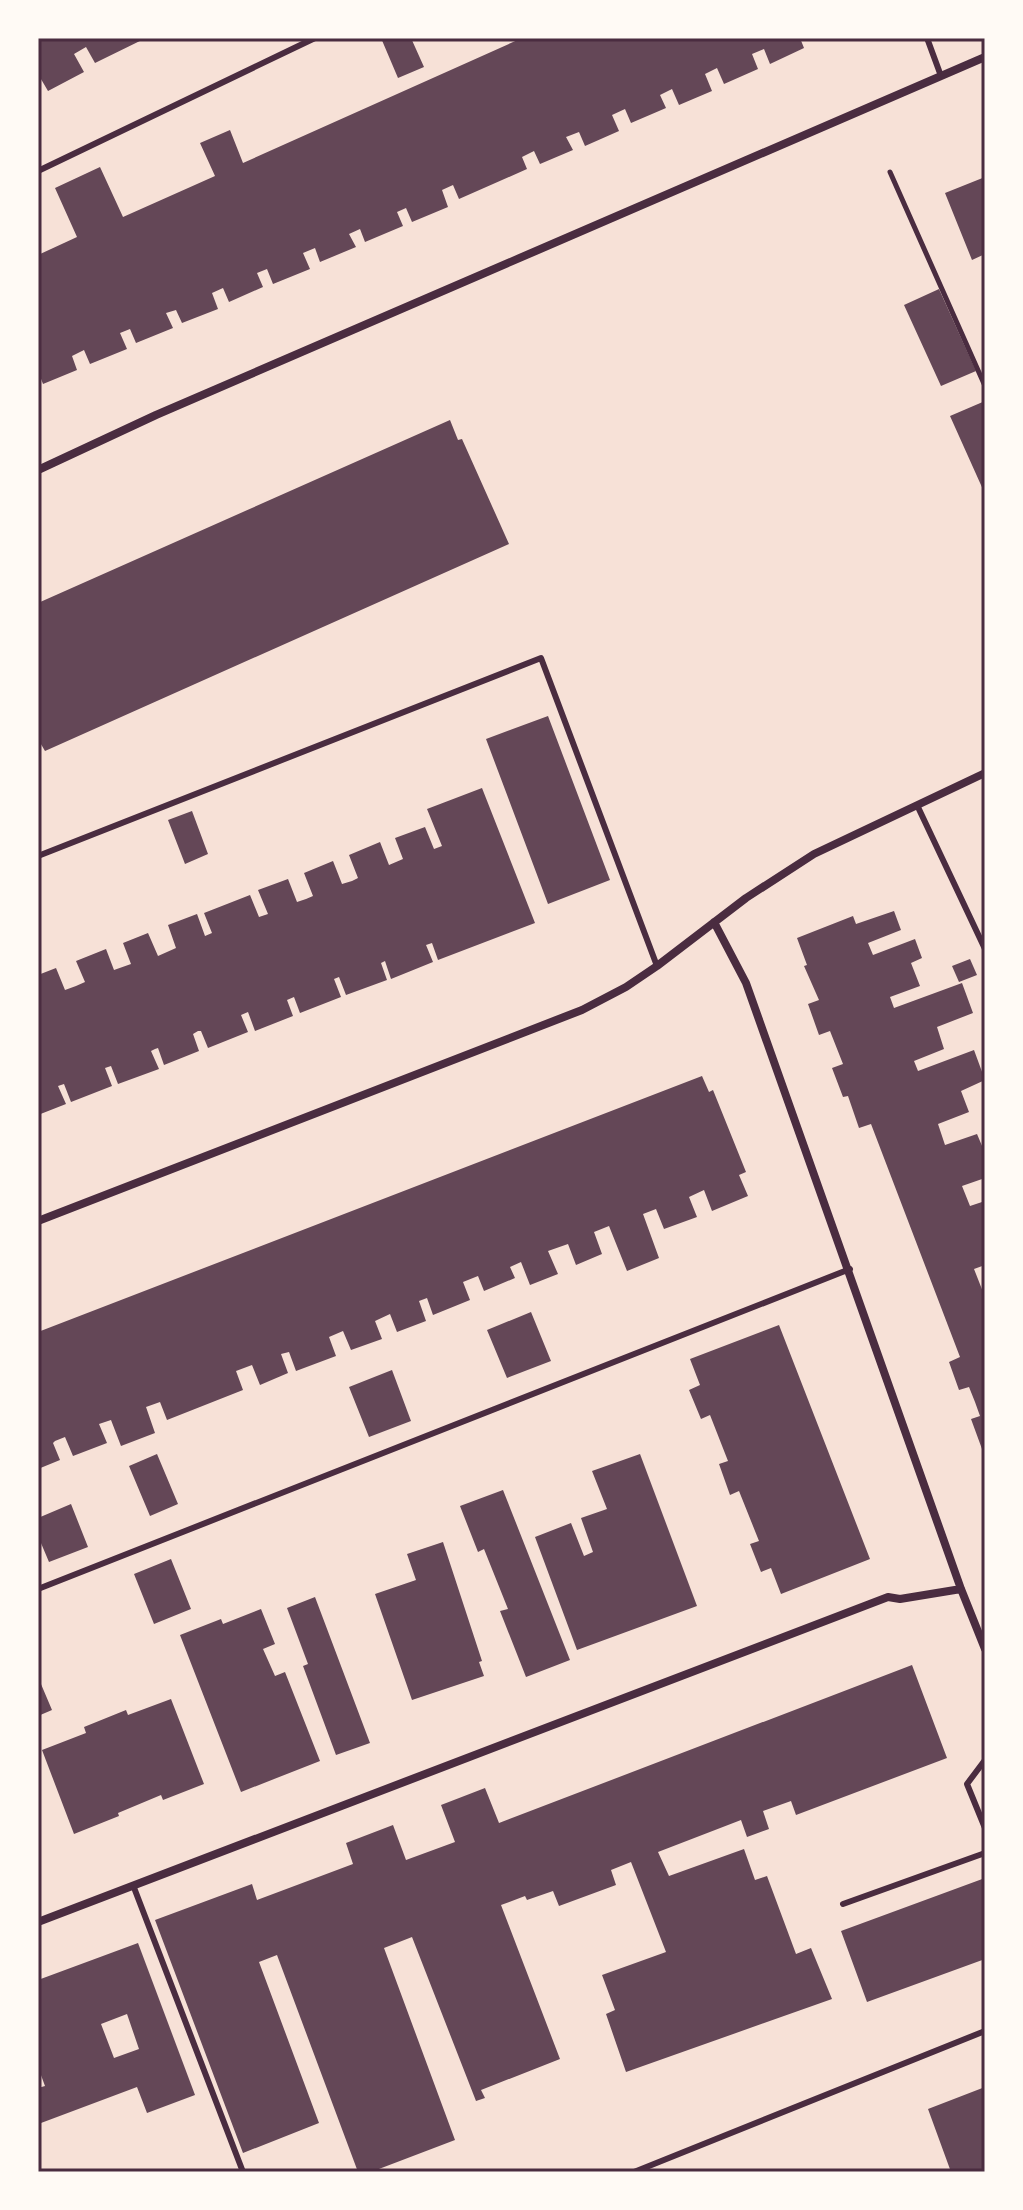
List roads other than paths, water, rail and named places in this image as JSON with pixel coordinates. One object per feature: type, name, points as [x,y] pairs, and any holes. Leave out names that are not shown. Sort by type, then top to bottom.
[{"type":"street","points":[[38,470],[156,415],[985,57]]},
{"type":"street","points":[[38,1221],[582,1010],[626,987],[770,881],[814,854],[985,773]]},
{"type":"street","points":[[714,922],[746,983],[985,1649]]},
{"type":"street","points":[[38,1922],[888,1597],[900,1599],[961,1589]]},
{"type":"lane","points":[[38,171],[315,38]]},
{"type":"lane","points":[[927,38],[941,76]]},
{"type":"lane","points":[[38,856],[541,658],[657,966]]},
{"type":"lane","points":[[917,805],[985,949]]},
{"type":"lane","points":[[38,1589],[850,1269]]},
{"type":"lane","points":[[985,1760],[967,1784],[985,1828]]},
{"type":"lane","points":[[843,1904],[985,1853]]},
{"type":"lane","points":[[133,1885],[243,2172]]},
{"type":"lane","points":[[634,2172],[985,2031]]}]
